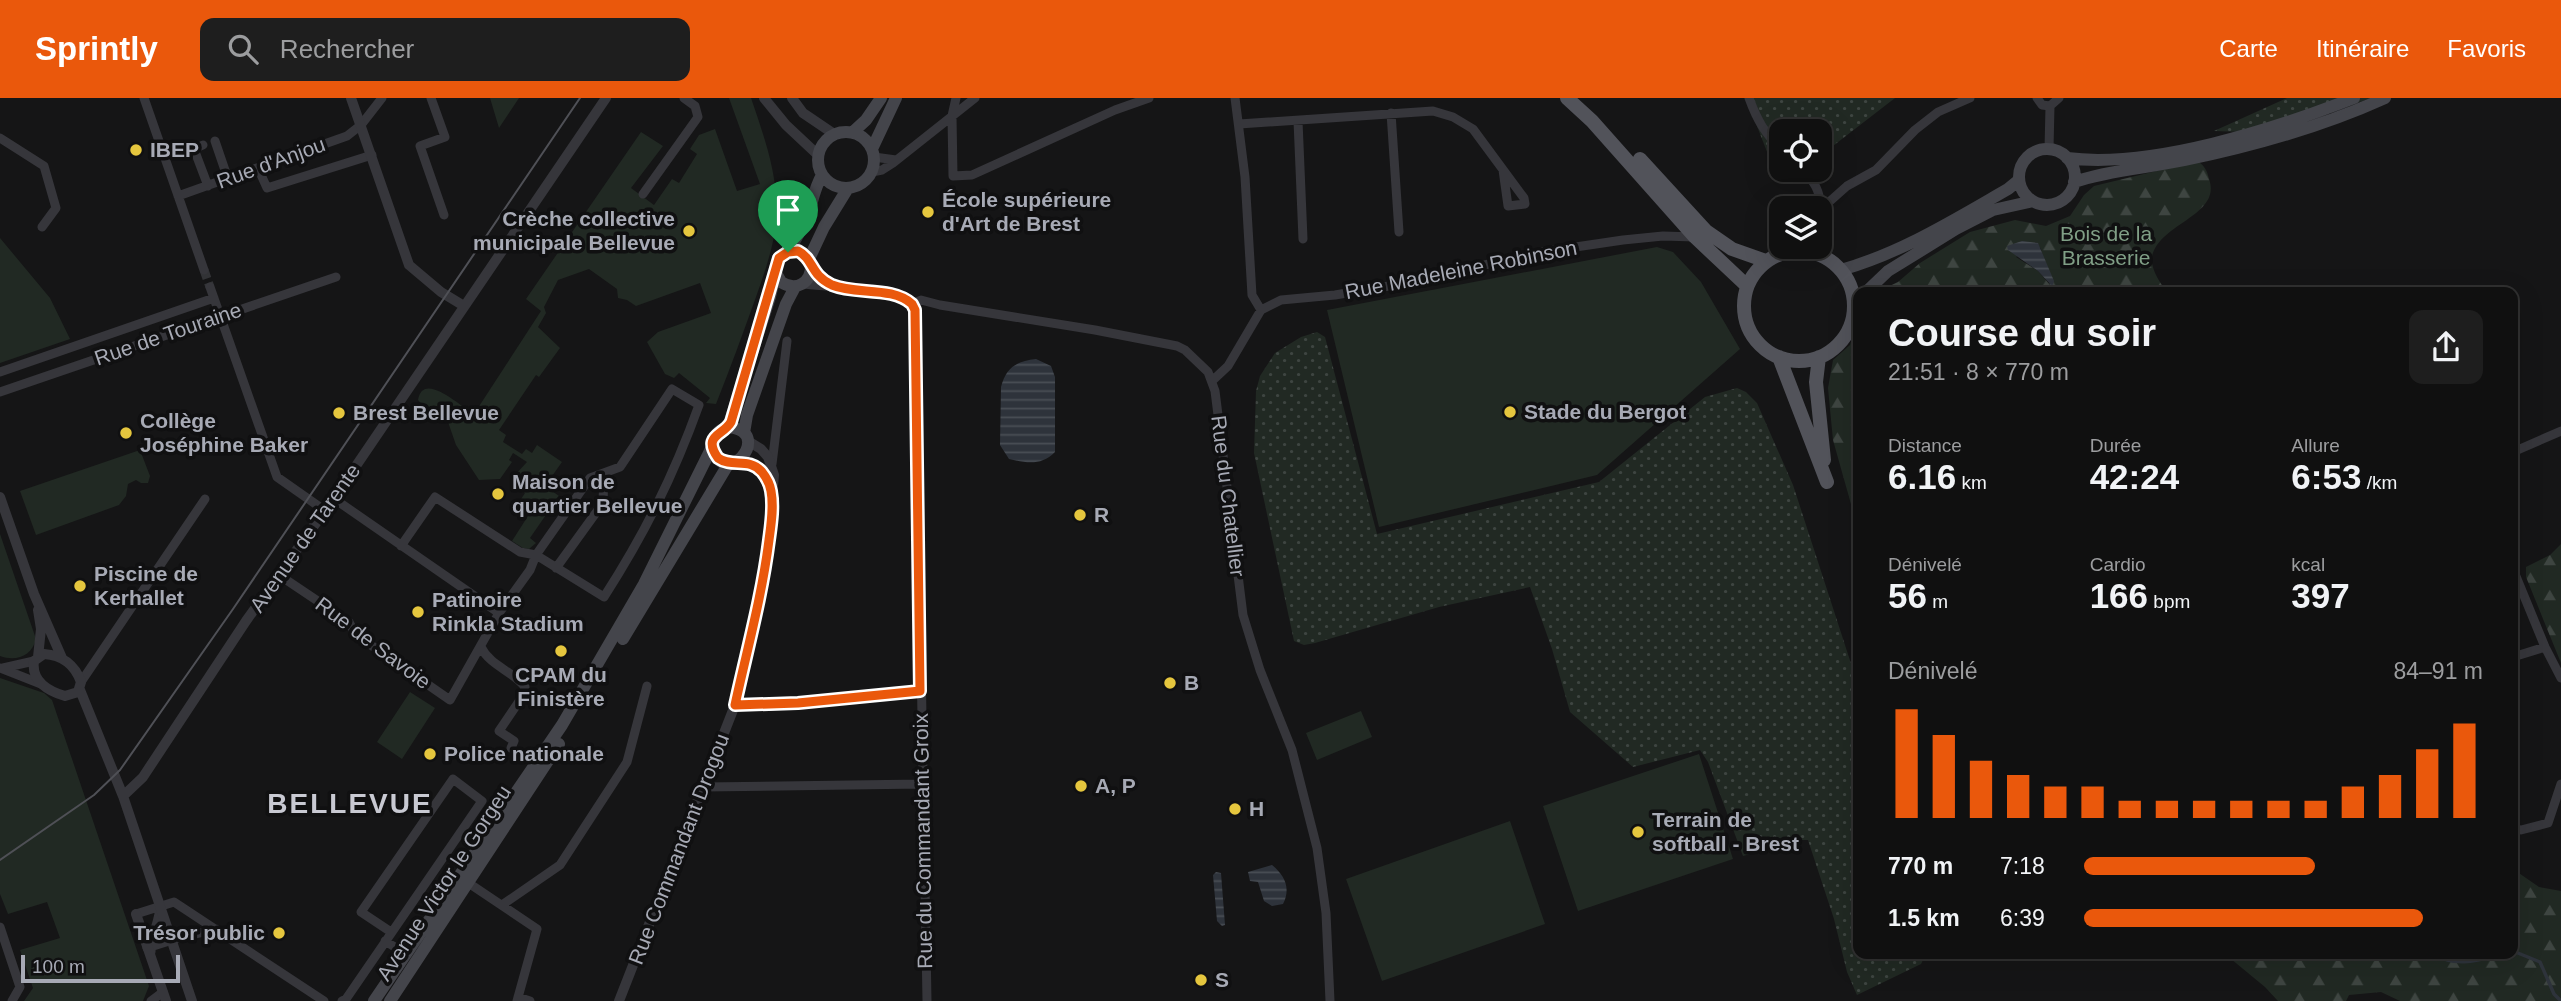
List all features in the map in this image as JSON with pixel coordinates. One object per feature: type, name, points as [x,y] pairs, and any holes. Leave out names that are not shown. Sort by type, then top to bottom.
[{"type":"main road","points":[[853,132],[866,120],[881,98]]},
{"type":"main road","points":[[873,153],[865,138],[853,132],[834,134],[824,143],[818,155],[818,162],[822,175],[833,185],[848,188],[862,183],[872,172],[873,153],[896,98]]},
{"type":"main road","points":[[1567,98],[1601,131],[1695,237],[1747,286]]},
{"type":"main road","points":[[1580,98],[1706,231],[1732,249],[1766,261]]},
{"type":"main road","points":[[2067,158],[2074,170],[2070,193],[2056,204],[2044,205],[2033,201],[2024,192],[2019,180],[2021,167],[2029,155],[2049,149],[2067,158],[2105,161],[2177,150],[2256,132],[2354,98]]},
{"type":"main road","points":[[2074,182],[2107,173],[2248,146],[2337,118],[2385,98]]},
{"type":"main road","points":[[728,428],[779,258],[788,252],[799,235],[822,175]]},
{"type":"main road","points":[[1840,270],[1882,257],[1917,242],[2019,180]]},
{"type":"main road","points":[[746,437],[736,428],[728,428],[718,432],[712,447],[718,458],[734,462],[747,453],[746,437],[751,403],[786,304],[810,264],[819,236],[848,188]]},
{"type":"main road","points":[[1871,287],[1888,271],[1956,229],[1993,210],[2033,201]]},
{"type":"main road","points":[[788,252],[798,251],[810,264]]},
{"type":"main road","points":[[1770,259],[1755,272],[1747,286],[1744,303],[1749,328],[1764,349],[1792,361],[1819,357],[1833,349],[1844,338],[1853,316]]},
{"type":"main road","points":[[1827,259],[1848,281],[1853,296]]},
{"type":"main road","points":[[776,273],[781,282],[799,285]]},
{"type":"main road","points":[[1779,357],[1827,482],[1816,382],[1819,357]]},
{"type":"main road","name":"Avenue Victor le Gorgeu","points":[[374,1001],[562,725],[644,584],[712,447]]},
{"type":"main road","name":"Avenue Victor le Gorgeu","points":[[390,1001],[568,729],[734,462]]},
{"type":"street","points":[[144,98],[204,270]]},
{"type":"street","points":[[351,98],[409,265],[464,306]]},
{"type":"street","points":[[361,125],[382,98]]},
{"type":"street","points":[[432,98],[445,137],[419,146],[444,215]]},
{"type":"street","name":"Avenue de Tarente","points":[[122,796],[143,777],[606,98]]},
{"type":"street","points":[[643,194],[698,117],[695,106],[684,98]]},
{"type":"street","points":[[764,98],[786,125],[818,155]]},
{"type":"street","points":[[792,98],[803,113],[834,134]]},
{"type":"street","points":[[956,98],[952,116],[953,176],[972,175],[1115,110],[1149,98]]},
{"type":"street","points":[[872,172],[882,170],[896,160],[975,98]]},
{"type":"street","points":[[799,285],[834,286],[899,296],[912,304],[920,300],[1177,346],[1208,372],[1212,381],[1228,366],[1261,310],[1252,295],[1245,177],[1235,98]]},
{"type":"street","points":[[1749,98],[1758,123],[1769,138]]},
{"type":"street","points":[[1832,199],[1847,186],[1877,170],[1915,130],[1938,112],[1970,98]]},
{"type":"street","points":[[2037,98],[2042,105],[2050,106]]},
{"type":"street","points":[[2049,149],[2050,106],[2059,98]]},
{"type":"street","points":[[1239,124],[1433,111],[1453,117],[1473,129],[1503,170]]},
{"type":"street","points":[[1391,113],[1399,232]]},
{"type":"street","points":[[1298,121],[1303,239]]},
{"type":"street","name":"Rue d'Anjou","points":[[178,196],[347,136],[361,125]]},
{"type":"street","points":[[0,138],[44,166],[56,208],[42,227]]},
{"type":"street","points":[[215,141],[228,179]]},
{"type":"street","points":[[203,145],[194,149],[208,186]]},
{"type":"street","points":[[873,153],[896,160]]},
{"type":"street","points":[[258,168],[267,188],[372,155]]},
{"type":"street","points":[[1664,236],[1676,215]]},
{"type":"street","name":"Rue Madeleine Robinson","points":[[1261,310],[1281,300],[1335,295],[1430,279],[1535,253],[1664,236],[1695,237]]},
{"type":"street","points":[[810,264],[834,286]]},
{"type":"street","name":"Rue de Touraine","points":[[0,392],[336,277]]},
{"type":"street","points":[[210,287],[277,477],[324,510]]},
{"type":"street","name":"Rue de Touraine","points":[[0,372],[214,298]]},
{"type":"street","name":"Rue du Commandant Groix","points":[[912,304],[915,319],[927,1001]]},
{"type":"street","points":[[772,464],[787,341]]},
{"type":"street","name":"Rue du Chatellier","points":[[1212,381],[1233,523],[1243,615],[1260,670],[1284,724],[1317,848],[1326,914],[1330,1001]]},
{"type":"street","name":"Rue de Savoie","points":[[279,575],[349,622],[355,634],[450,700],[499,613],[590,478],[620,467],[672,389],[699,405],[678,464],[638,545],[604,597],[556,568]]},
{"type":"street","points":[[2518,450],[2561,431]]},
{"type":"street","points":[[746,437],[761,449],[772,464]]},
{"type":"street","points":[[734,462],[755,466],[762,471],[771,490]]},
{"type":"street","name":"Rue Commandant Drogou","points":[[619,1001],[735,705],[765,572],[771,522],[774,475],[772,464]]},
{"type":"street","points":[[401,546],[435,497],[520,552],[536,555],[556,568],[603,503],[604,473]]},
{"type":"street","points":[[0,496],[34,594],[62,659]]},
{"type":"street","points":[[333,498],[499,613]]},
{"type":"street","points":[[1,668],[65,696],[74,695],[205,499]]},
{"type":"street","points":[[2518,581],[2561,678]]},
{"type":"street","points":[[34,594],[41,629],[35,677],[41,684]]},
{"type":"street","points":[[481,647],[485,656],[520,680],[525,687],[499,731],[514,741],[511,748]]},
{"type":"street","points":[[2518,655],[2545,647]]},
{"type":"street","points":[[1,668],[50,654],[74,668],[122,796],[192,1001]]},
{"type":"street","points":[[74,668],[97,661]]},
{"type":"street","points":[[502,905],[560,865],[627,762],[647,685]]},
{"type":"street","points":[[735,705],[798,703],[920,691]]},
{"type":"street","points":[[342,1001],[345,999],[388,937],[482,801],[453,779],[361,912],[388,937],[406,954]]},
{"type":"street","points":[[705,787],[922,784]]},
{"type":"street","points":[[2518,829],[2548,823],[2561,784]]},
{"type":"street","points":[[467,882],[537,929],[518,999],[530,1001]]},
{"type":"street","points":[[151,1001],[164,997],[136,914],[174,902],[324,1001]]},
{"type":"street","points":[[150,952],[160,906]]},
{"type":"street","points":[[0,927],[20,987],[12,1001]]},
{"type":"street","points":[[150,952],[172,940],[217,929]]},
{"type":"green space","points":[[490,98],[519,98],[499,128]]},
{"type":"green space","points":[[729,98],[751,98],[774,176],[777,208],[776,224],[762,279],[716,404],[706,403],[710,398],[679,373],[674,378],[665,374],[647,342],[658,332],[711,313],[700,283],[636,306],[618,298],[617,289],[589,269],[558,280],[544,307],[546,313],[538,327],[560,348],[539,377],[536,375],[499,430],[506,435],[503,442],[522,454],[526,449],[532,453],[537,445],[562,462],[545,486],[559,496],[530,538],[536,543],[529,549],[523,548],[512,541],[528,516],[521,511],[517,516],[512,513],[525,493],[518,487],[521,482],[514,476],[527,462],[513,453],[509,460],[512,462],[500,479],[479,480],[456,445],[448,422],[442,423],[418,400],[421,392],[434,389],[474,414],[541,311],[526,299],[641,132],[663,146],[631,188],[654,205],[672,179],[679,183],[697,154],[690,149],[699,135],[715,129],[737,191],[760,184]]},
{"type":"green space","points":[[1746,98],[1895,98],[1832,147],[1832,119],[1769,119],[1769,157]]},
{"type":"green space","points":[[2287,98],[2371,98],[2272,133],[2214,131]]},
{"type":"green space","name":"Bois de la Brasserie","points":[[2198,161],[2205,169],[2211,192],[2199,211],[2157,245],[2152,262],[2163,287],[1888,287],[1970,232],[2015,220],[2046,226],[2070,216],[2084,195],[2094,186]],"holes":[[[2036,242],[2041,249],[2050,285],[2038,271],[2016,257]]]},
{"type":"green space","points":[[0,238],[50,298],[70,339],[0,363]]},
{"type":"green space","name":"Stade du Bergot","points":[[1657,247],[1673,252],[1701,282],[1740,349],[1597,475],[1379,527],[1327,310]]},
{"type":"green space","points":[[1317,332],[1325,337],[1377,534],[1599,482],[1705,397],[1737,388],[1746,392],[1757,403],[1793,485],[1853,670],[1853,959],[1924,959],[1921,964],[1857,995],[1847,972],[1834,919],[1808,840],[1799,840],[1743,856],[1708,762],[1700,750],[1633,767],[1570,712],[1530,587],[1439,607],[1315,643],[1304,645],[1294,641],[1254,453],[1256,391],[1260,376],[1275,353],[1301,337]]},
{"type":"green space","points":[[1853,335],[1853,511],[1833,440],[1828,388],[1833,360],[1850,345]]},
{"type":"green space","points":[[140,450],[150,476],[148,483],[136,480],[128,484],[126,496],[119,505],[36,535],[20,491]]},
{"type":"green space","points":[[0,534],[36,639],[31,650],[17,658],[0,656]]},
{"type":"green space","points":[[2561,544],[2561,663],[2526,577],[2526,567],[2550,555]]},
{"type":"green space","points":[[0,678],[44,693],[52,700],[149,986],[143,1001],[24,1001],[33,988],[20,950],[60,938],[47,902],[8,914],[0,894]]},
{"type":"green space","points":[[410,692],[435,708],[402,759],[377,742]]},
{"type":"green space","points":[[1361,711],[1372,737],[1317,760],[1306,733]]},
{"type":"green space","name":"Terrain de softball - Brest","points":[[1699,754],[1733,859],[1578,911],[1543,806]]},
{"type":"green space","points":[[1510,821],[1545,924],[1382,981],[1346,879]]},
{"type":"green space","points":[[2518,872],[2539,887],[2561,891],[2561,1001],[2400,1001],[2381,992],[2349,995],[2346,1001],[2278,1001],[2231,959],[2518,959]]},
{"type":"shaded area","points":[[2022,241],[2038,243],[2054,281],[2053,285],[2008,250],[2007,246]]},
{"type":"shaded area","points":[[1036,359],[1051,366],[1055,377],[1055,452],[1039,461],[1009,459],[1000,445],[1001,387],[1006,374],[1013,366]]},
{"type":"shaded area","points":[[1272,865],[1283,878],[1286,893],[1283,904],[1272,906],[1264,901],[1258,882],[1250,881],[1248,872]]},
{"type":"shaded area","points":[[1216,872],[1221,873],[1225,925],[1222,926],[1217,921],[1213,875]]},
{"type":"waterway","points":[[2518,953],[2540,962],[2554,994],[2561,1001]]},
{"type":"waterway","points":[[2445,959],[2459,962],[2480,959]]},
{"type":"tunnel","points":[[204,270],[210,287]]},
{"type":"tram line","points":[[0,860],[94,795],[120,770],[233,609],[580,98]]},
{"type":"place","name":"IBEP","points":[[136,150]]},
{"type":"place","name":"École supérieure d'Art de Brest","points":[[928,212]]},
{"type":"place","name":"Crèche collective municipale Bellevue","points":[[689,231]]},
{"type":"place","name":"Stade du Bergot","points":[[1510,412]]},
{"type":"place","name":"Brest Bellevue","points":[[339,413]]},
{"type":"place","name":"Collège Joséphine Baker","points":[[126,433]]},
{"type":"place","name":"Maison de quartier Bellevue","points":[[498,494]]},
{"type":"place","name":"R","points":[[1080,515]]},
{"type":"place","name":"Piscine de Kerhallet","points":[[80,586]]},
{"type":"place","name":"Patinoire Rinkla Stadium","points":[[418,612]]},
{"type":"place","name":"CPAM du Finistère","points":[[561,651]]},
{"type":"place","name":"B","points":[[1170,683]]},
{"type":"place","name":"Police nationale","points":[[430,754]]},
{"type":"place","name":"A, P","points":[[1081,786]]},
{"type":"place","name":"H","points":[[1235,809]]},
{"type":"place","name":"Terrain de softball - Brest","points":[[1638,832]]},
{"type":"place","name":"Trésor public","points":[[279,933]]},
{"type":"place","name":"S","points":[[1201,980]]},
{"type":"district","name":"BELLEVUE","points":[[350,803]]},
{"type":"route","points":[[798,251],[804,254],[816,275],[834,286],[899,296],[908,300],[915,310],[920,691],[798,703],[735,705],[765,572],[771,522],[771,490],[762,471],[747,462],[723,462],[712,447],[718,432],[728,428],[731,422],[776,273],[776,265],[779,258],[788,252],[798,251]]}]
